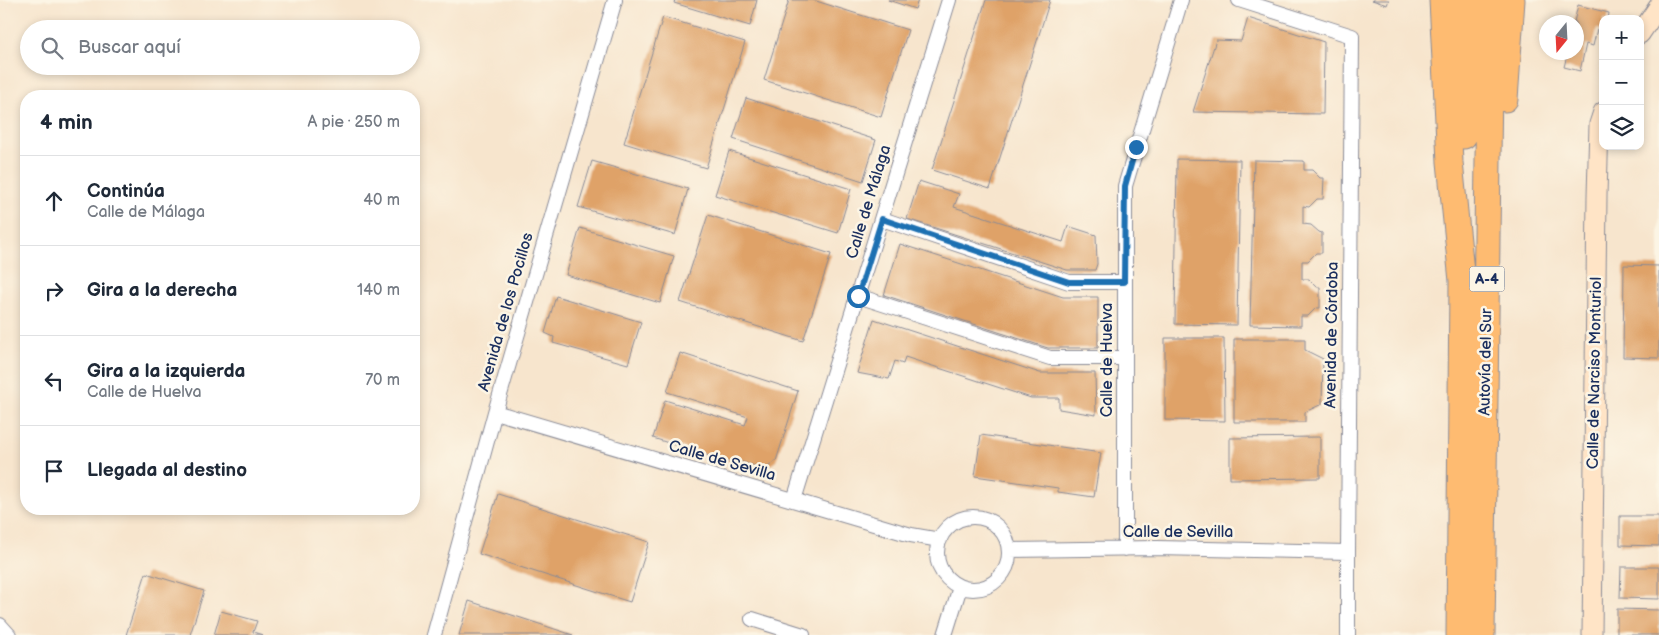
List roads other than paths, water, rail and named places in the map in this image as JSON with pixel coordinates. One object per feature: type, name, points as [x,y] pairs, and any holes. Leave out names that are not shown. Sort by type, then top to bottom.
[{"type":"highway","points":[[1442,0],[1450,162],[1462,281]]},
{"type":"highway","name":"A-4","points":[[1459,635],[1466,0]]},
{"type":"highway","name":"Autovía del Sur","points":[[1482,635],[1490,0]]},
{"type":"highway","points":[[1483,558],[1498,491],[1501,184],[1506,70],[1512,0]]},
{"type":"street","name":"Avenida de los Pocillos","points":[[434,635],[495,412],[615,0]]},
{"type":"street","name":"Calle de Málaga","points":[[794,500],[949,0]]},
{"type":"street","name":"Calle de Huelva","points":[[1124,549],[1125,186],[1182,0]]},
{"type":"street","name":"Avenida de Córdoba","points":[[1239,0],[1352,36],[1348,635]]},
{"type":"street","points":[[1644,28],[1659,6]]},
{"type":"street","name":"Calle de Narciso Monturiol","points":[[1592,635],[1599,124]]},
{"type":"street","points":[[882,219],[1069,282],[1124,282]]},
{"type":"street","points":[[858,296],[1050,358],[1125,358]]},
{"type":"street","name":"Calle de Sevilla","points":[[495,412],[911,535],[940,540]]},
{"type":"street","points":[[966,518],[978,518],[989,521],[999,528],[1006,538],[1009,550],[1004,571],[998,579],[979,589],[968,589],[960,587],[949,580],[942,571],[938,561],[937,550],[946,530],[955,522],[966,518]]},
{"type":"street","name":"Calle de Sevilla","points":[[1009,550],[1157,548],[1348,552]]},
{"type":"street","points":[[945,635],[960,587]]},
{"type":"street","points":[[752,619],[803,635]]},
{"type":"street","points":[[0,624],[9,635]]}]
